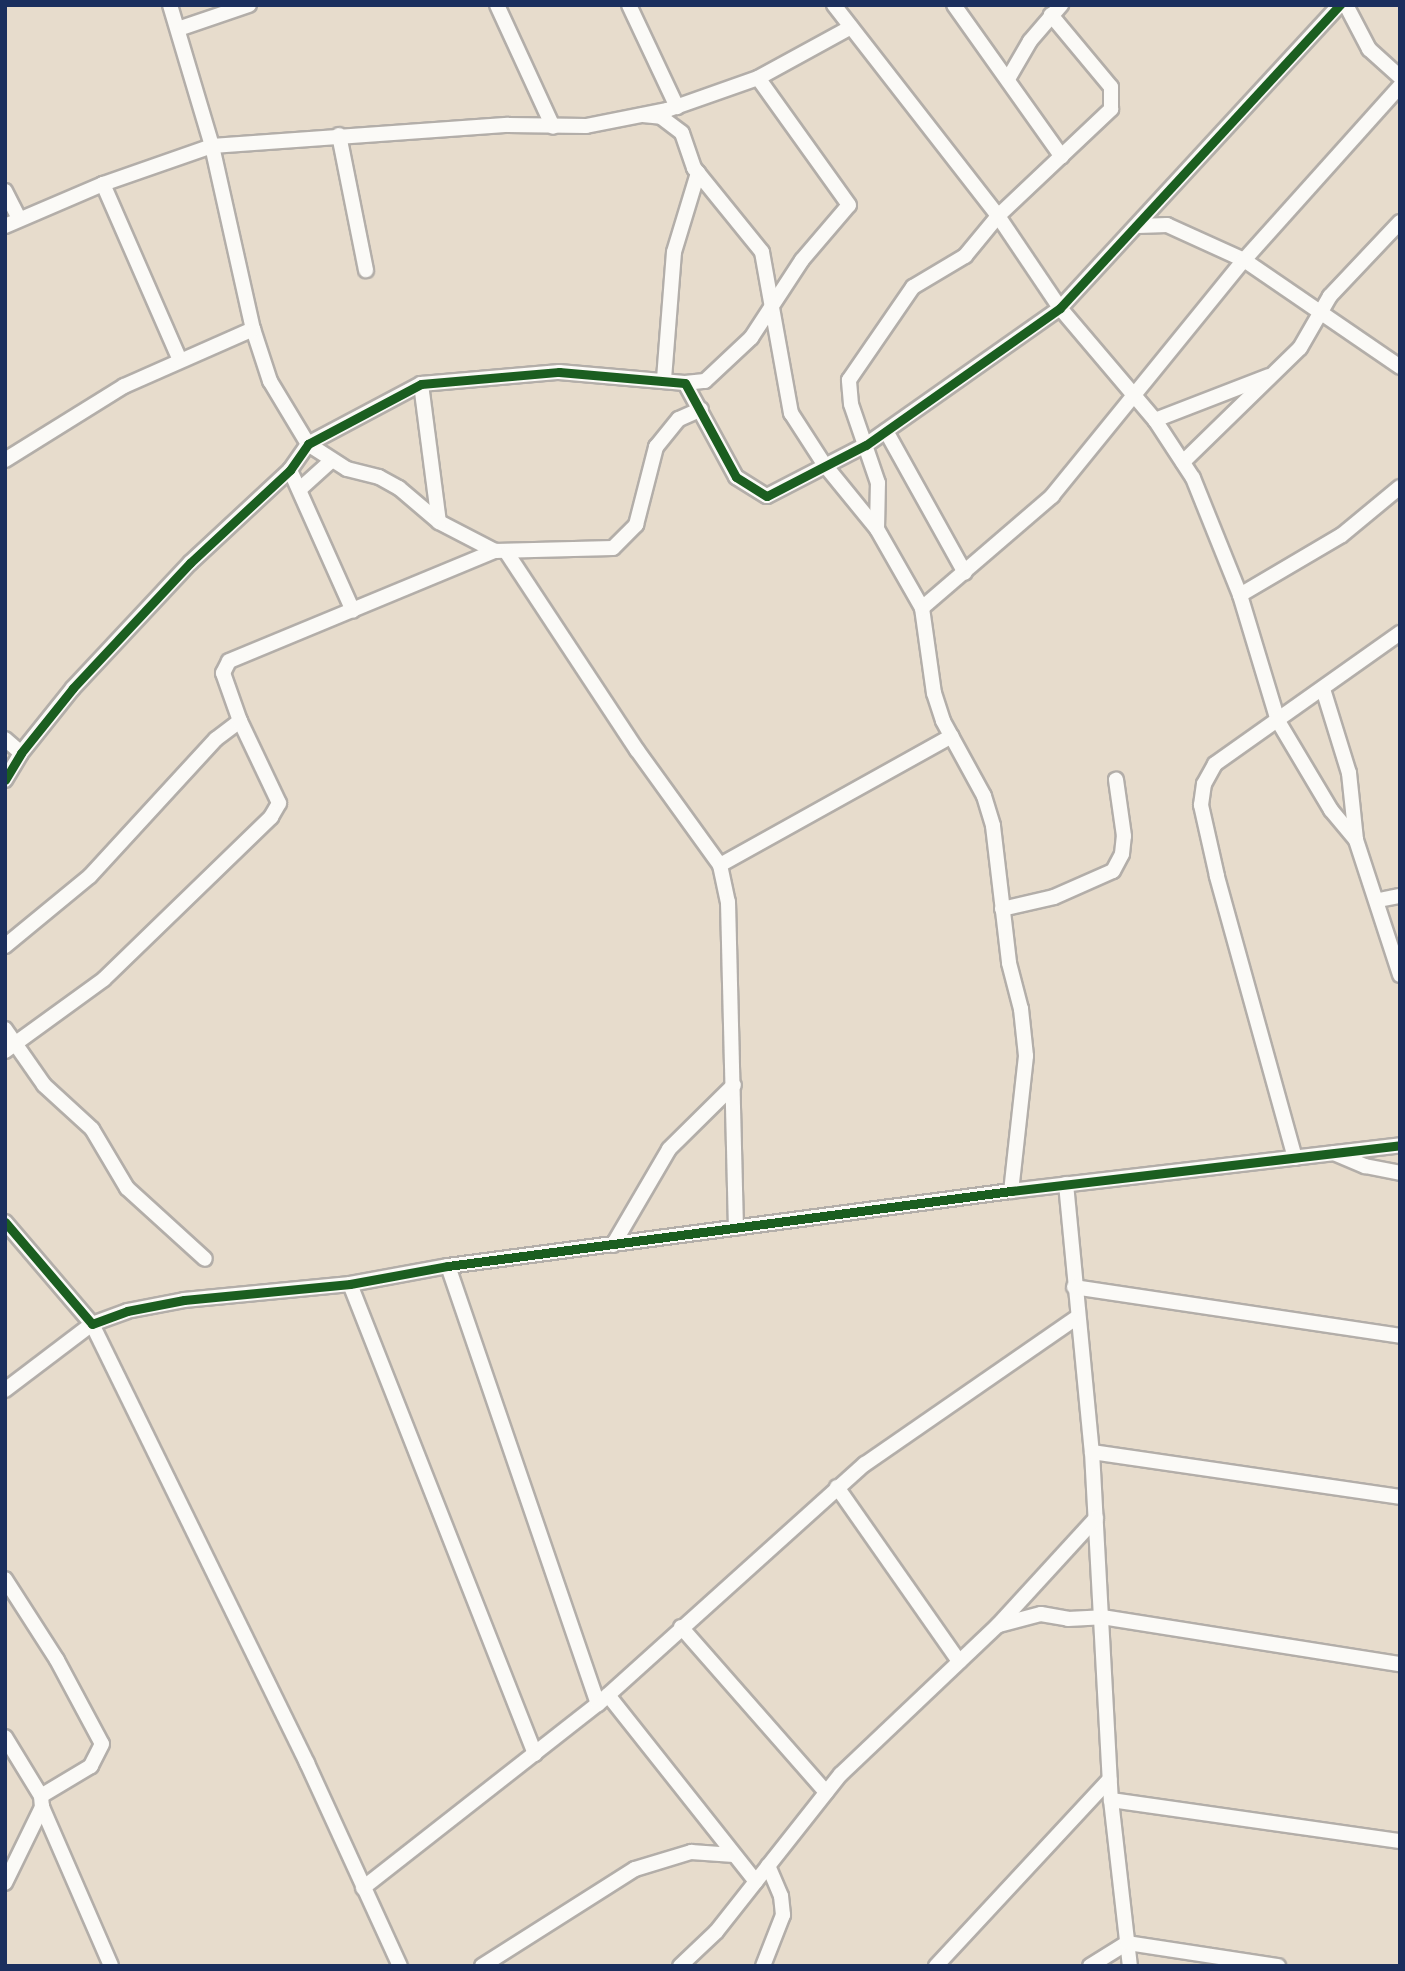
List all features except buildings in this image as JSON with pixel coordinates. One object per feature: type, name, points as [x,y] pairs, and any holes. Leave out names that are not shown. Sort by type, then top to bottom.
[{"type":"street","points":[[170,5],[212,146],[253,329],[270,381],[308,444],[331,461],[379,477],[439,522],[501,552],[720,865],[728,902],[736,1228]]},
{"type":"street","points":[[178,29],[248,5]]},
{"type":"street","points":[[497,5],[553,127]]},
{"type":"street","points":[[629,5],[677,107]]},
{"type":"street","points":[[834,5],[998,216],[1060,308],[1155,420],[1183,462],[1240,595],[1278,721],[1331,810],[1356,840]]},
{"type":"street","points":[[954,5],[1062,157]]},
{"type":"street","points":[[685,383],[701,409],[721,457],[757,494],[767,496],[789,487],[824,464],[866,444],[1060,308],[1340,5]]},
{"type":"street","points":[[1346,5],[1369,49],[1400,77]]},
{"type":"street","points":[[877,529],[878,484],[851,404],[849,380],[901,300],[913,287],[965,256],[998,216],[1111,109],[1111,87],[1056,10],[1008,79]]},
{"type":"street","points":[[5,226],[103,184],[212,146],[508,125],[553,127],[643,115],[677,107],[758,78],[851,27]]},
{"type":"street","points":[[5,780],[21,753],[73,688],[190,563],[290,470],[308,444],[421,384],[559,372],[664,379],[685,383],[705,381],[718,371],[751,338],[802,260],[849,205],[758,78]]},
{"type":"street","points":[[922,608],[1052,496],[1244,260],[1400,86]]},
{"type":"street","points":[[643,115],[661,117],[682,133],[698,173],[762,252],[786,397],[824,464],[877,529],[922,608],[931,683],[952,736],[984,796],[993,826],[1002,909],[1026,1056],[1011,1191]]},
{"type":"street","points":[[340,135],[366,270]]},
{"type":"street","points":[[664,379],[674,252],[695,195],[698,173]]},
{"type":"street","points":[[103,184],[180,360]]},
{"type":"street","points":[[5,191],[19,218]]},
{"type":"street","points":[[1183,462],[1300,348],[1331,296],[1400,222]]},
{"type":"street","points":[[1138,226],[1167,225],[1244,260],[1323,311],[1400,367]]},
{"type":"street","points":[[5,460],[124,386],[253,329]]},
{"type":"street","points":[[1155,420],[1274,374]]},
{"type":"street","points":[[421,384],[439,522]]},
{"type":"street","points":[[11,1047],[104,979],[271,817],[279,803],[240,721],[223,673],[229,661],[501,552],[613,548],[623,543],[636,524],[656,447],[679,419],[701,409]]},
{"type":"street","points":[[886,431],[965,573]]},
{"type":"street","points":[[300,489],[331,461]]},
{"type":"street","points":[[290,470],[332,571],[353,611]]},
{"type":"street","points":[[1240,595],[1342,535],[1400,487]]},
{"type":"street","points":[[1295,1158],[1201,805],[1203,784],[1215,764],[1400,633]]},
{"type":"street","points":[[1323,689],[1349,773],[1356,840],[1379,900],[1400,975]]},
{"type":"street","points":[[5,946],[90,876],[216,739],[240,721]]},
{"type":"street","points":[[720,865],[952,736]]},
{"type":"street","points":[[5,738],[21,753]]},
{"type":"street","points":[[1002,909],[1054,897],[1113,871],[1122,855],[1124,836],[1116,780]]},
{"type":"street","points":[[1379,900],[1400,897]]},
{"type":"street","points":[[5,1029],[11,1047],[44,1085],[92,1129],[127,1188],[205,1259]]},
{"type":"street","points":[[613,1245],[669,1149],[734,1085]]},
{"type":"street","points":[[5,1390],[92,1324],[127,1311],[184,1300],[350,1284],[448,1266],[1011,1191],[1400,1145]]},
{"type":"street","points":[[1334,1153],[1365,1166],[1400,1173]]},
{"type":"street","points":[[1066,1184],[1073,1287],[1092,1452],[1111,1800],[1130,1966]]},
{"type":"street","points":[[5,1222],[92,1324],[307,1763],[400,1966]]},
{"type":"street","points":[[448,1266],[603,1699],[756,1882]]},
{"type":"street","points":[[350,1284],[535,1754]]},
{"type":"street","points":[[1073,1287],[1400,1336]]},
{"type":"street","points":[[363,1888],[603,1699],[837,1487],[1077,1317]]},
{"type":"street","points":[[1092,1452],[1400,1497]]},
{"type":"street","points":[[837,1487],[959,1661]]},
{"type":"street","points":[[680,1966],[716,1932],[826,1792],[876,1736],[998,1625],[1096,1517]]},
{"type":"street","points":[[5,1578],[57,1660],[102,1744],[91,1766],[42,1802],[5,1883]]},
{"type":"street","points":[[998,1625],[1041,1614],[1068,1619],[1102,1617],[1400,1664]]},
{"type":"street","points":[[681,1627],[826,1792]]},
{"type":"street","points":[[5,1737],[42,1802],[111,1966]]},
{"type":"street","points":[[936,1966],[1110,1779]]},
{"type":"street","points":[[1111,1800],[1400,1841]]},
{"type":"street","points":[[482,1966],[635,1869],[691,1852],[734,1855]]},
{"type":"street","points":[[763,1966],[783,1915],[781,1896],[768,1866]]},
{"type":"street","points":[[1090,1966],[1127,1943],[1279,1966]]},
{"type":"cycle path","points":[[5,780],[21,753],[73,688],[190,563],[290,470],[308,444],[421,384],[559,372],[685,383],[736,477],[767,496],[866,445],[1060,308],[1340,5]]},
{"type":"cycle path","points":[[5,1222],[92,1324],[127,1311],[184,1300],[350,1284],[448,1266],[1011,1191],[1400,1145]]}]
